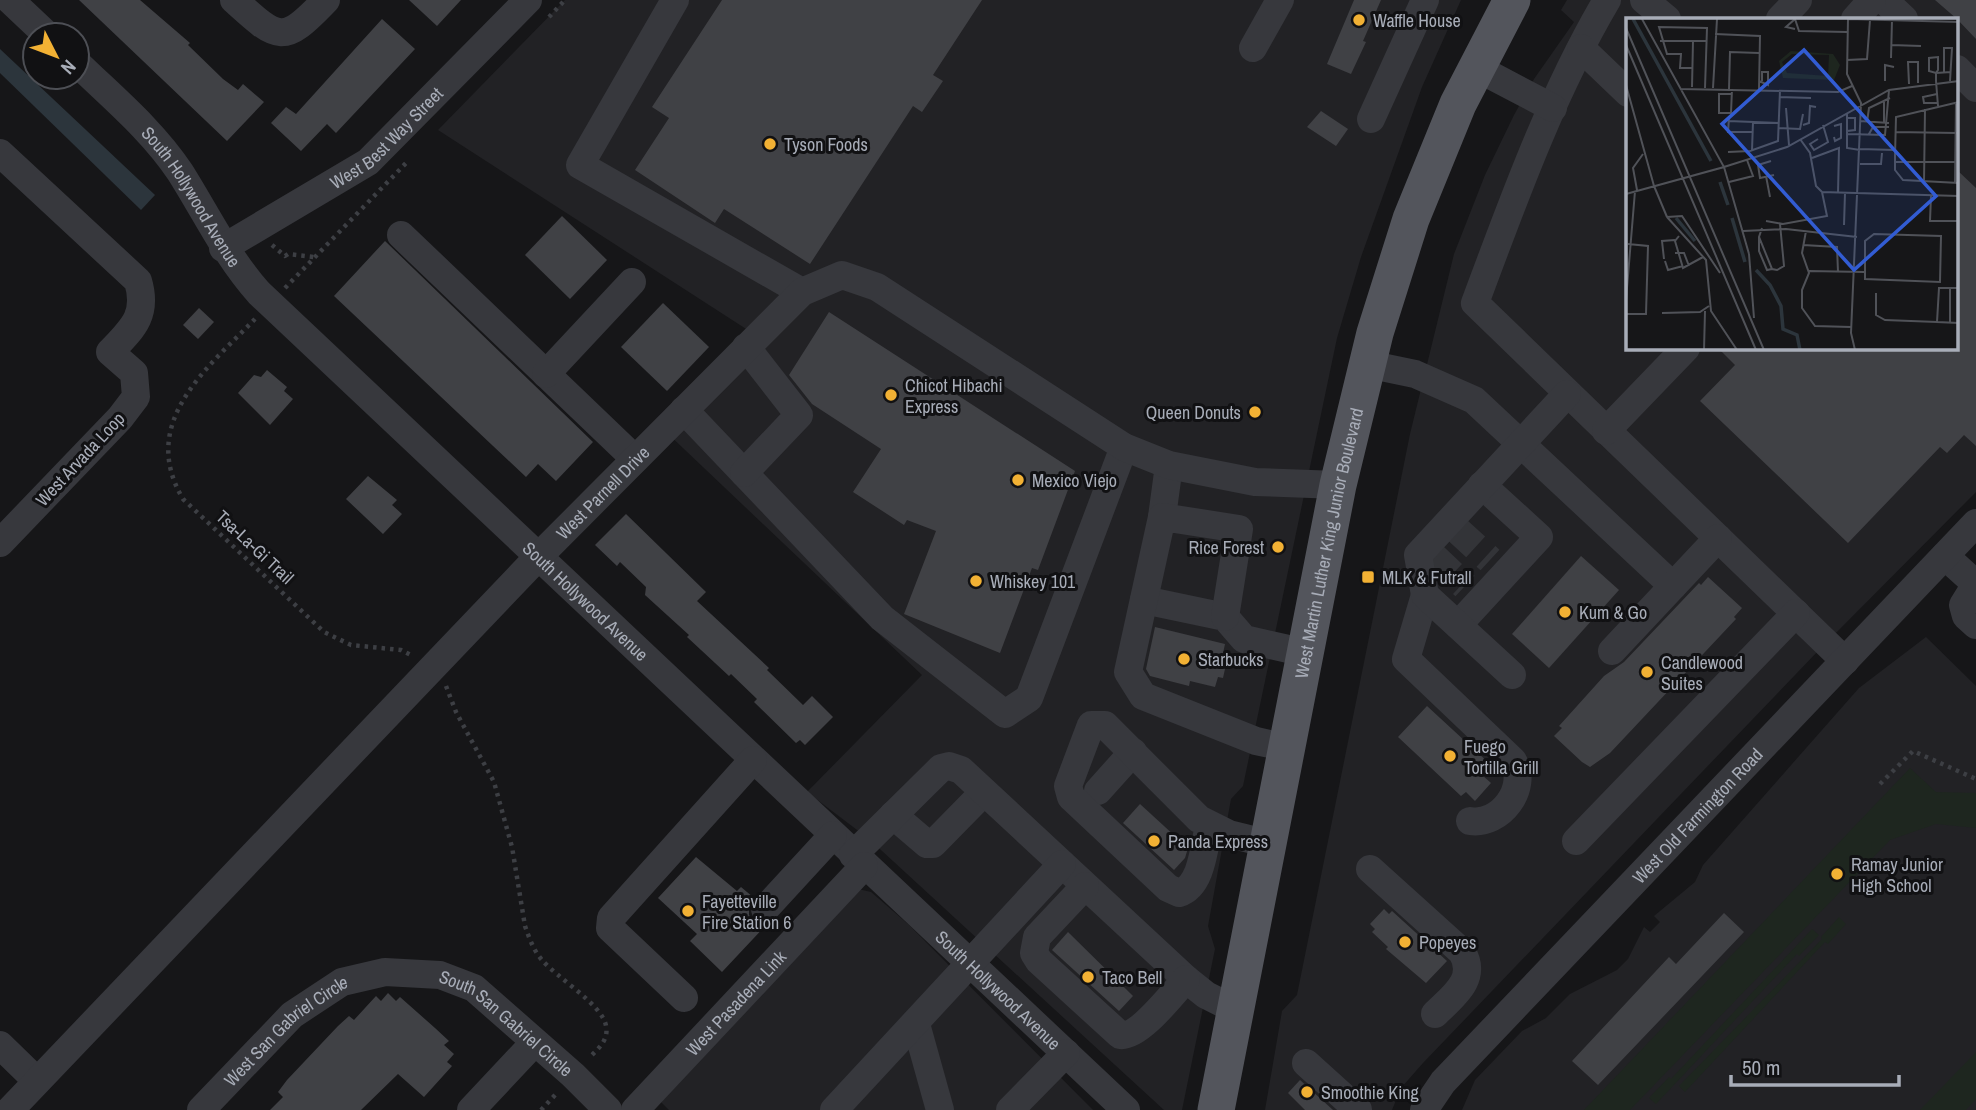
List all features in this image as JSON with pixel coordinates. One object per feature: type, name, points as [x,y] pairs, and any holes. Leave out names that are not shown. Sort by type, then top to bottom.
[{"type":"main road","name":"West Martin Luther King Junior Boulevard","points":[[1216,1110],[1338,485],[1367,364],[1411,219],[1458,104],[1512,0]]},
{"type":"street","points":[[10,0],[32,21]]},
{"type":"street","points":[[234,0],[261,24],[281,34],[293,31],[304,23],[326,0]]},
{"type":"street","points":[[675,0],[580,165],[802,292],[842,275],[877,287],[1124,447],[1169,464],[1255,482],[1338,485]]},
{"type":"street","points":[[1253,48],[1280,0]]},
{"type":"street","points":[[1371,119],[1425,0]]},
{"type":"street","points":[[1607,0],[1553,108],[1475,303],[1845,661]]},
{"type":"street","points":[[1644,0],[1666,18]]},
{"type":"street","points":[[1781,18],[1798,0]]},
{"type":"street","points":[[1855,18],[1872,0]]},
{"type":"street","points":[[1884,0],[1903,18]]},
{"type":"street","name":"West Best Way Street","points":[[223,248],[368,162],[536,10]]},
{"type":"street","points":[[1581,48],[1626,91]]},
{"type":"street","points":[[1477,68],[1553,108]]},
{"type":"street","points":[[1958,70],[1976,88]]},
{"type":"street","name":"South Hollywood Avenue","points":[[91,78],[156,141],[180,172],[223,248],[241,273],[270,303],[1126,1110]]},
{"type":"street","name":"West Arvada Loop","points":[[0,153],[138,281],[144,300],[140,315],[129,332],[110,352],[134,373],[135,397],[120,418],[0,543]]},
{"type":"street","points":[[401,235],[635,459]]},
{"type":"street","points":[[546,374],[632,282]]},
{"type":"street","name":"West Parnell Drive","points":[[10,1110],[540,555],[802,292]]},
{"type":"street","points":[[744,473],[799,415],[746,347]]},
{"type":"street","points":[[1606,431],[1684,350]]},
{"type":"street","points":[[1367,364],[1415,374],[1474,400],[1673,586]]},
{"type":"street","points":[[1470,821],[1488,821],[1504,806],[1518,790],[1518,770],[1513,761],[1406,659],[1425,595],[1418,555],[1428,551],[1452,525],[1482,485],[1567,394]]},
{"type":"street","points":[[684,410],[882,618],[1006,714],[1029,698],[1124,447]]},
{"type":"street","points":[[1169,464],[1162,517],[1128,672],[1143,696],[1256,741],[1288,748]]},
{"type":"street","points":[[1458,625],[1473,593],[1498,567],[1539,537],[1482,485]]},
{"type":"street","points":[[1162,517],[1239,529],[1225,617]]},
{"type":"street","name":"West Old Farmington Road","points":[[1424,1110],[1443,1082],[1976,523]]},
{"type":"street","points":[[1612,651],[1718,538]]},
{"type":"street","points":[[1945,556],[1976,584],[1963,605],[1966,616],[1976,625]]},
{"type":"street","points":[[1425,595],[1512,675]]},
{"type":"street","points":[[1144,600],[1225,617],[1244,639],[1306,653]]},
{"type":"street","points":[[1576,841],[1796,613]]},
{"type":"street","points":[[1209,825],[1195,880],[1188,890],[1179,893],[1168,888],[1070,797],[1068,786],[1091,725],[1105,725],[1199,819],[1229,834],[1269,844]]},
{"type":"street","points":[[1098,791],[1133,752]]},
{"type":"street","points":[[684,998],[610,928],[611,918],[753,760]]},
{"type":"street","name":"West Pasadena Link","points":[[635,1110],[859,860],[893,815],[941,768],[949,766],[961,770],[984,792]]},
{"type":"street","points":[[893,815],[927,844],[933,844],[984,792],[1186,979],[1206,995],[1236,1010]]},
{"type":"street","points":[[765,909],[832,835]]},
{"type":"street","points":[[834,1110],[972,965],[1062,864]]},
{"type":"street","points":[[1370,869],[1462,952],[1467,961],[1466,980],[1435,1014]]},
{"type":"street","points":[[1086,886],[1037,937],[1034,953],[1039,961],[1120,1035],[1125,1036],[1140,1028],[1186,979]]},
{"type":"street","name":"South San Gabriel Circle","points":[[385,972],[440,975],[474,988],[573,1075],[608,1110]]},
{"type":"street","name":"West San Gabriel Circle","points":[[201,1110],[292,1015],[342,982],[385,972]]},
{"type":"street","points":[[916,1024],[940,1110]]},
{"type":"street","points":[[471,1110],[534,1043]]},
{"type":"street","points":[[0,1045],[37,1081]]},
{"type":"street","points":[[1018,1107],[1066,1053]]},
{"type":"street","points":[[1307,1063],[1358,1110]]},
{"type":"path","points":[[536,10],[565,0]]},
{"type":"path","name":"Tsa-La-Gi Trail","points":[[409,159],[188,389],[178,407],[169,449],[175,485],[183,499],[324,632],[351,645],[401,650],[431,669],[452,695],[456,712],[494,782],[505,814],[530,941],[541,959],[600,1014],[606,1026],[605,1042],[541,1110]]},
{"type":"path","points":[[268,238],[285,256],[288,254],[314,257]]},
{"type":"path","points":[[1880,784],[1913,751],[1976,779]]},
{"type":"shaded area","points":[[565,0],[1461,0],[1422,87],[1361,257],[1337,338],[1243,786],[1231,799],[1208,926],[1215,949],[1182,1110],[1164,1110],[869,839],[807,792],[922,675],[664,430],[757,336],[438,130]]},
{"type":"shaded area","points":[[1567,0],[1976,0],[1976,492],[1818,651],[1423,1063],[1401,1088],[1392,1110],[1265,1110],[1282,1011],[1297,995],[1410,434],[1454,254],[1485,175],[1514,115],[1534,79],[1574,22],[1561,10]]},
{"type":"shaded area","points":[[0,49],[21,69],[21,91],[45,91],[155,195],[141,210],[0,73]]},
{"type":"shaded area","name":"Ramay Junior High School","points":[[1926,637],[1976,686],[1976,1110],[1462,1110],[1475,1080],[1522,1031],[1546,1018],[1570,994],[1617,970],[1628,959],[1644,927],[1650,932],[1660,922],[1654,916],[1695,882],[1703,865],[1859,688]]},
{"type":"shaded area","points":[[1910,768],[1936,792],[1976,793],[1976,828],[1936,824],[1890,840],[1630,1110],[1584,1110]]},
{"type":"shaded area","points":[[858,889],[871,892],[908,924],[1093,1110],[669,1110],[656,1097]]},
{"type":"shaded area","points":[[1839,917],[1846,924],[1828,944],[1825,942],[1685,1092],[1679,1086],[1822,939]]},
{"type":"shaded area","points":[[1812,929],[1819,935],[1799,956],[1797,954],[1656,1104],[1649,1098],[1669,1077],[1671,1079]]},
{"type":"shaded area","points":[[1976,1052],[1976,1099],[1966,1110],[1920,1110]]},
{"type":"building","points":[[79,0],[140,0],[190,43],[188,45],[223,79],[238,90],[243,84],[264,102],[227,141]]},
{"type":"building","points":[[409,0],[461,0],[437,26]]},
{"type":"building","name":"Tyson Foods","points":[[722,0],[982,0],[933,75],[943,81],[922,112],[913,106],[810,264],[724,209],[715,223],[635,170],[669,118],[652,107]]},
{"type":"building","name":"Waffle House","points":[[1354,0],[1381,0],[1351,74],[1327,64]]},
{"type":"building","points":[[1935,0],[1976,0],[1976,39],[1958,18]]},
{"type":"building","points":[[382,19],[415,49],[336,133],[327,124],[301,151],[271,123],[286,107],[296,114]]},
{"type":"building","points":[[1321,111],[1348,129],[1336,146],[1307,127]]},
{"type":"building","points":[[1958,171],[1976,188],[1976,446],[1964,435],[1947,453],[1940,447],[1848,543],[1700,401],[1735,365],[1720,350],[1958,350]]},
{"type":"building","points":[[562,216],[607,260],[570,299],[525,255]]},
{"type":"building","points":[[385,241],[593,442],[556,481],[538,464],[526,477],[334,296]]},
{"type":"building","points":[[663,303],[709,347],[667,391],[621,347]]},
{"type":"building","points":[[199,308],[214,322],[198,339],[183,325]]},
{"type":"building","points":[[829,312],[1075,471],[1038,570],[1032,568],[1000,653],[904,614],[936,531],[907,520],[904,525],[853,492],[881,449],[812,404],[789,375]]},
{"type":"building","points":[[267,370],[287,387],[284,391],[293,399],[270,425],[238,393],[254,375],[261,377]]},
{"type":"building","points":[[368,476],[397,500],[392,505],[402,514],[383,534],[346,499]]},
{"type":"building","points":[[626,514],[706,592],[697,601],[769,668],[767,670],[803,705],[812,696],[833,717],[805,745],[800,740],[796,743],[754,702],[757,699],[687,637],[689,635],[645,595],[646,587],[620,562],[617,566],[595,545]]},
{"type":"building","name":"Kum & Go","points":[[1581,556],[1619,590],[1549,668],[1512,634]]},
{"type":"building","name":"Candlewood Suites","points":[[1708,577],[1742,608],[1734,617],[1736,619],[1610,753],[1590,767],[1582,762],[1554,736],[1562,728],[1559,726],[1604,676],[1624,662],[1699,583],[1701,585]]},
{"type":"building","name":"Starbucks","points":[[1155,627],[1225,644],[1222,658],[1227,660],[1223,678],[1218,677],[1215,687],[1190,681],[1189,686],[1150,676],[1146,669]]},
{"type":"building","name":"Fuego Tortilla Grill","points":[[1427,706],[1491,765],[1482,775],[1491,783],[1475,801],[1466,792],[1461,796],[1398,737]]},
{"type":"building","name":"Panda Express","points":[[1140,804],[1188,848],[1185,858],[1174,870],[1123,823]]},
{"type":"building","points":[[696,857],[737,891],[741,887],[753,897],[749,915],[754,922],[766,925],[722,972],[690,941],[697,934],[658,898]]},
{"type":"building","name":"Popeyes","points":[[1384,909],[1389,914],[1392,911],[1447,961],[1426,983],[1386,949],[1388,947],[1372,932],[1375,929],[1370,924]]},
{"type":"building","points":[[1724,913],[1744,932],[1598,1085],[1572,1061],[1669,957],[1676,964]]},
{"type":"building","name":"Taco Bell","points":[[1068,932],[1133,996],[1119,1011],[1052,950]]},
{"type":"building","points":[[388,993],[396,1001],[400,997],[435,1028],[449,1041],[444,1045],[454,1054],[447,1062],[452,1066],[424,1097],[398,1074],[361,1110],[270,1110],[283,1097],[278,1092],[287,1080],[338,1026],[349,1016],[354,1020],[376,996],[381,1001]]},
{"type":"building","points":[[1300,1080],[1333,1110],[1305,1110],[1288,1093]]},
{"type":"tunnel","points":[[1455,528],[1490,560]]},
{"type":"tunnel","points":[[1432,555],[1465,586]]},
{"type":"place","name":"Waffle House","points":[[1359,20]]},
{"type":"place","name":"Tyson Foods","points":[[770,144]]},
{"type":"place","name":"Chicot Hibachi Express","points":[[891,395]]},
{"type":"place","name":"Queen Donuts","points":[[1255,412]]},
{"type":"place","name":"Mexico Viejo","points":[[1018,480]]},
{"type":"place","name":"Rice Forest","points":[[1278,547]]},
{"type":"place","name":"MLK & Futrall","points":[[1368,577]]},
{"type":"place","name":"Whiskey 101","points":[[976,581]]},
{"type":"place","name":"Kum & Go","points":[[1565,612]]},
{"type":"place","name":"Starbucks","points":[[1184,659]]},
{"type":"place","name":"Candlewood Suites","points":[[1647,672]]},
{"type":"place","name":"Fuego Tortilla Grill","points":[[1450,756]]},
{"type":"place","name":"Panda Express","points":[[1154,841]]},
{"type":"place","name":"Ramay Junior High School","points":[[1837,874]]},
{"type":"place","name":"Fayetteville Fire Station 6","points":[[688,911]]},
{"type":"place","name":"Popeyes","points":[[1405,942]]},
{"type":"place","name":"Taco Bell","points":[[1088,977]]},
{"type":"place","name":"Smoothie King","points":[[1307,1092]]}]
